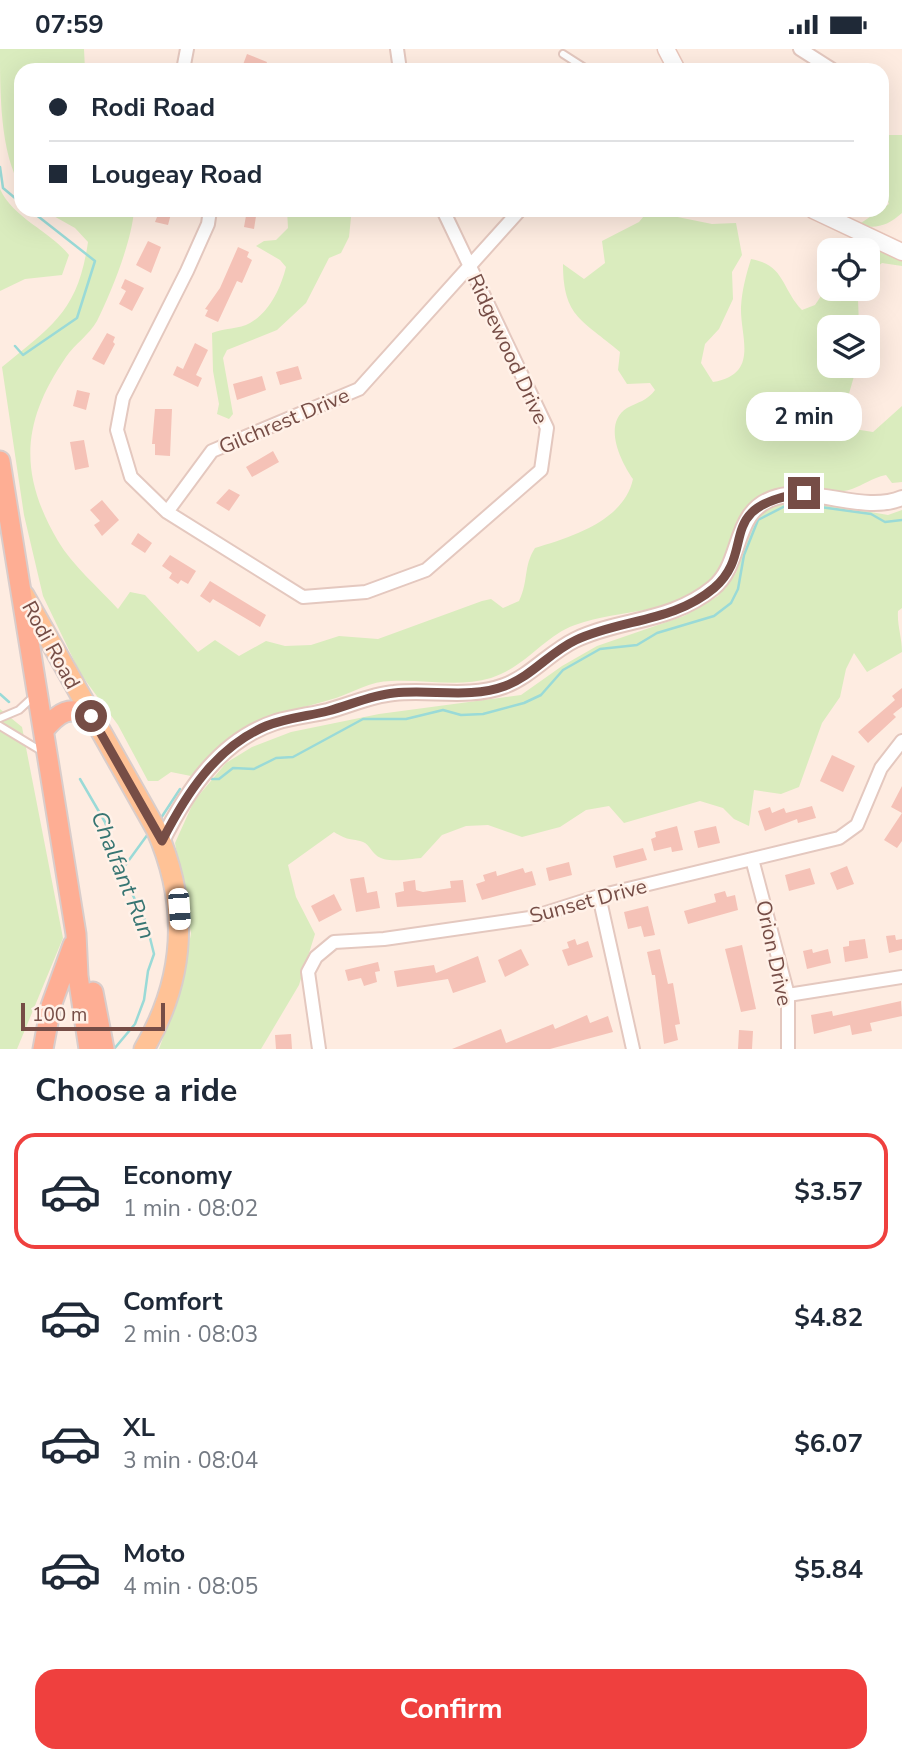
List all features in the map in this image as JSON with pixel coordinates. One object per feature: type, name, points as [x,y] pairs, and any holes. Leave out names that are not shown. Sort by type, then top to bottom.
[{"type":"highway","points":[[0,461],[76,934],[78,976],[93,1039]]},
{"type":"highway","points":[[44,730],[67,711],[79,711],[91,716]]},
{"type":"highway","points":[[43,1049],[46,1027],[76,934]]},
{"type":"highway","points":[[46,1027],[66,1013],[93,1039]]},
{"type":"main road","points":[[828,217],[902,252]]},
{"type":"main road","name":"Rodi Road","points":[[20,587],[157,831],[177,894],[179,953],[169,999],[144,1049]]},
{"type":"street","points":[[800,49],[822,63]]},
{"type":"street","name":"Ridgewood Drive","points":[[209,217],[187,271],[123,398],[117,430],[131,477],[167,512],[303,597],[366,592],[426,570],[541,470],[547,428],[446,217]]},
{"type":"street","name":"Gilchrest Drive","points":[[167,512],[212,451],[359,389],[514,217]]},
{"type":"street","points":[[157,831],[208,769],[235,744],[267,726],[392,693],[464,692],[504,686],[522,678],[575,640],[646,621],[680,608],[716,586],[731,564],[743,524],[756,508],[775,497],[804,493],[878,503],[902,498]]},
{"type":"street","name":"Sunset Drive","points":[[319,1049],[308,972],[316,957],[334,942],[384,939],[530,918],[598,896],[839,838],[857,825],[881,768],[902,741]]},
{"type":"street","name":"Orion Drive","points":[[752,859],[788,995],[788,1049]]},
{"type":"street","points":[[598,896],[634,1049]]},
{"type":"street","points":[[788,995],[902,977]]},
{"type":"lane","points":[[563,54],[576,63]]},
{"type":"lane","points":[[0,718],[19,710],[37,692]]},
{"type":"lane","points":[[0,726],[47,754]]},
{"type":"green space","points":[[0,49],[84,49],[85,63],[14,63],[14,173],[5,140]]},
{"type":"green space","points":[[889,135],[902,135],[902,213],[882,225],[858,225],[870,217],[889,217]]},
{"type":"green space","points":[[0,189],[14,208],[14,217],[24,217],[69,255],[62,275],[25,279],[0,291]]},
{"type":"green space","points":[[55,217],[133,217],[125,251],[97,321],[66,357],[51,380],[41,403],[31,447],[31,470],[36,493],[64,550],[118,609],[130,592],[145,595],[198,652],[215,640],[239,656],[266,641],[285,646],[311,645],[339,636],[378,639],[482,601],[491,599],[503,608],[519,601],[535,548],[594,525],[619,506],[628,494],[633,479],[619,453],[616,423],[627,408],[646,399],[655,390],[650,383],[627,384],[618,370],[620,352],[586,324],[571,307],[564,282],[563,264],[584,279],[605,263],[602,241],[639,222],[643,217],[678,217],[712,224],[736,223],[742,255],[732,272],[733,299],[719,329],[705,344],[701,363],[713,382],[728,378],[742,363],[742,301],[751,259],[770,266],[777,272],[802,310],[815,305],[818,301],[858,301],[859,315],[817,315],[817,378],[854,378],[848,397],[839,412],[854,429],[873,432],[902,406],[902,482],[892,483],[886,475],[842,491],[789,487],[769,492],[743,512],[725,558],[713,577],[680,599],[646,610],[593,619],[575,625],[554,636],[504,673],[491,678],[454,683],[384,681],[273,716],[224,743],[191,776],[171,772],[158,781],[148,781],[118,725],[80,673],[43,596],[24,515],[2,367],[49,327],[70,301],[78,285],[88,242],[75,228]]},
{"type":"green space","points":[[287,217],[351,217],[349,237],[341,253],[329,258],[306,303],[277,330],[227,350],[223,358],[233,414],[229,419],[217,414],[219,404],[213,371],[212,333],[250,323],[274,298],[286,267],[280,260],[256,246],[264,241],[276,240],[288,228]]},
{"type":"green space","points":[[880,249],[902,258],[902,266],[880,265]]},
{"type":"green space","points":[[796,499],[888,515],[902,510],[902,608],[898,611],[898,616],[902,652],[867,672],[854,653],[846,669],[840,697],[822,723],[799,787],[781,794],[754,790],[749,826],[734,819],[723,808],[700,801],[624,823],[609,806],[586,810],[560,827],[522,837],[488,825],[466,826],[442,835],[421,858],[404,860],[380,858],[363,842],[334,832],[288,865],[296,897],[315,934],[299,985],[261,1049],[159,1049],[182,985],[191,933],[175,843],[194,801],[226,763],[252,747],[291,732],[379,714],[521,695],[562,666],[597,646],[684,616],[718,596],[736,573],[749,528],[765,510]]},
{"type":"green space","points":[[0,709],[22,727],[63,938],[17,1049],[0,1049]]},
{"type":"building","points":[[247,54],[267,62],[267,63],[244,63]]},
{"type":"building","points":[[157,217],[170,217],[168,225],[155,222]]},
{"type":"building","points":[[246,217],[256,217],[254,229],[244,227]]},
{"type":"building","points":[[148,241],[161,247],[151,273],[136,265]]},
{"type":"building","points":[[238,247],[249,252],[247,257],[252,260],[242,283],[237,281],[218,322],[205,316],[208,310],[205,309],[220,288]]},
{"type":"building","points":[[125,279],[144,288],[132,311],[119,304],[126,291],[121,288]]},
{"type":"building","points":[[107,333],[115,337],[115,344],[104,365],[92,359]]},
{"type":"building","points":[[195,343],[208,350],[196,375],[202,378],[198,387],[173,375],[177,366],[183,369]]},
{"type":"building","points":[[298,366],[302,379],[280,385],[276,372]]},
{"type":"building","points":[[262,376],[266,390],[237,400],[233,384]]},
{"type":"building","points":[[77,390],[90,393],[86,410],[73,406]]},
{"type":"building","points":[[155,409],[172,409],[170,456],[155,455],[155,444],[152,444]]},
{"type":"building","points":[[84,440],[89,467],[75,470],[70,442]]},
{"type":"building","points":[[273,451],[279,462],[252,477],[246,467]]},
{"type":"building","points":[[229,489],[240,495],[229,511],[216,503]]},
{"type":"building","points":[[102,500],[119,520],[102,536],[94,525],[100,521],[90,510]]},
{"type":"building","points":[[138,533],[152,543],[145,553],[131,544]]},
{"type":"building","points":[[170,555],[196,571],[188,584],[181,580],[178,584],[169,578],[172,573],[162,566]]},
{"type":"building","points":[[210,581],[266,615],[260,627],[213,599],[210,603],[200,596]]},
{"type":"building","points":[[902,688],[902,707],[893,714],[896,717],[868,743],[858,732],[895,700],[892,696]]},
{"type":"building","points":[[832,755],[855,766],[843,792],[820,781]]},
{"type":"building","points":[[902,786],[902,813],[891,807]]},
{"type":"building","points":[[812,806],[816,818],[798,823],[797,819],[765,831],[758,811],[770,807],[772,813],[784,808],[786,813]]},
{"type":"building","points":[[902,813],[902,841],[897,848],[884,840]]},
{"type":"building","points":[[677,826],[683,850],[672,852],[671,847],[654,851],[651,839],[656,837],[655,832]]},
{"type":"building","points":[[716,826],[720,843],[698,848],[694,831]]},
{"type":"building","points":[[643,848],[647,860],[616,868],[613,856]]},
{"type":"building","points":[[569,862],[572,875],[549,881],[546,868]]},
{"type":"building","points":[[847,866],[854,884],[837,890],[830,873]]},
{"type":"building","points":[[523,868],[525,873],[532,871],[536,885],[482,900],[476,884],[485,881],[483,875],[496,871],[497,876]]},
{"type":"building","points":[[810,868],[815,884],[789,891],[785,875]]},
{"type":"building","points":[[364,877],[367,893],[377,891],[380,908],[356,912],[350,879]]},
{"type":"building","points":[[415,880],[416,890],[423,892],[451,888],[450,881],[463,880],[466,902],[397,907],[395,893],[404,891],[403,882]]},
{"type":"building","points":[[725,891],[727,897],[735,895],[738,910],[688,924],[684,911],[716,902],[714,894]]},
{"type":"building","points":[[334,894],[342,910],[319,922],[311,906]]},
{"type":"building","points":[[648,906],[655,935],[644,937],[641,926],[628,929],[624,912]]},
{"type":"building","points":[[895,935],[896,940],[902,939],[902,950],[889,953],[886,936]]},
{"type":"building","points":[[575,939],[577,945],[588,941],[593,957],[568,966],[562,950],[569,948],[567,942]]},
{"type":"building","points":[[865,939],[868,958],[845,962],[843,947],[849,946],[849,941]]},
{"type":"building","points":[[742,945],[756,1009],[741,1012],[725,949]]},
{"type":"building","points":[[521,949],[529,965],[505,977],[498,960]]},
{"type":"building","points":[[660,949],[668,984],[673,983],[680,1024],[675,1025],[678,1040],[664,1044],[655,975],[652,975],[647,952]]},
{"type":"building","points":[[812,949],[813,953],[828,949],[831,963],[807,969],[803,951]]},
{"type":"building","points":[[478,956],[486,982],[453,993],[448,979],[397,987],[394,971],[434,965],[436,973]]},
{"type":"building","points":[[378,962],[380,971],[375,972],[377,982],[364,986],[361,978],[348,981],[345,970]]},
{"type":"building","points":[[901,1001],[902,1016],[870,1023],[872,1031],[852,1035],[850,1025],[814,1034],[811,1015],[832,1011],[833,1016]]},
{"type":"building","points":[[587,1015],[590,1023],[608,1016],[613,1032],[550,1049],[452,1049],[501,1029],[506,1043],[553,1024],[555,1029]]},
{"type":"building","points":[[739,1030],[753,1031],[752,1049],[738,1049]]},
{"type":"building","points":[[291,1034],[292,1049],[276,1049],[275,1035]]},
{"type":"waterway","name":"Chalfant Run","points":[[0,167],[3,188],[14,197]]},
{"type":"waterway","name":"Chalfant Run","points":[[15,346],[23,355],[77,318],[95,261],[39,217]]},
{"type":"waterway","points":[[212,779],[219,779],[233,768],[254,769],[276,758],[293,757],[363,719],[406,719],[443,710],[461,715],[483,714],[524,703],[541,695],[563,670],[600,649],[637,645],[657,633],[714,616],[731,603],[738,589],[744,555],[758,520],[791,503],[871,514],[885,522],[902,520]]},
{"type":"waterway","name":"Chalfant Run","points":[[0,694],[9,702]]},
{"type":"waterway","name":"Chalfant Run","points":[[80,779],[105,822],[121,871],[146,922],[154,954],[148,971],[144,1000],[135,1024],[114,1049]]},
{"type":"waterway","points":[[159,821],[180,789]]},
{"type":"waterway","points":[[121,871],[148,834]]},
{"type":"route","points":[[91,716],[162,841],[184,800],[200,778],[235,744],[256,731],[287,719],[392,693],[486,691],[504,686],[522,678],[575,640],[646,621],[680,608],[705,594],[724,577],[731,564],[743,524],[756,508],[775,497],[804,493]]}]
